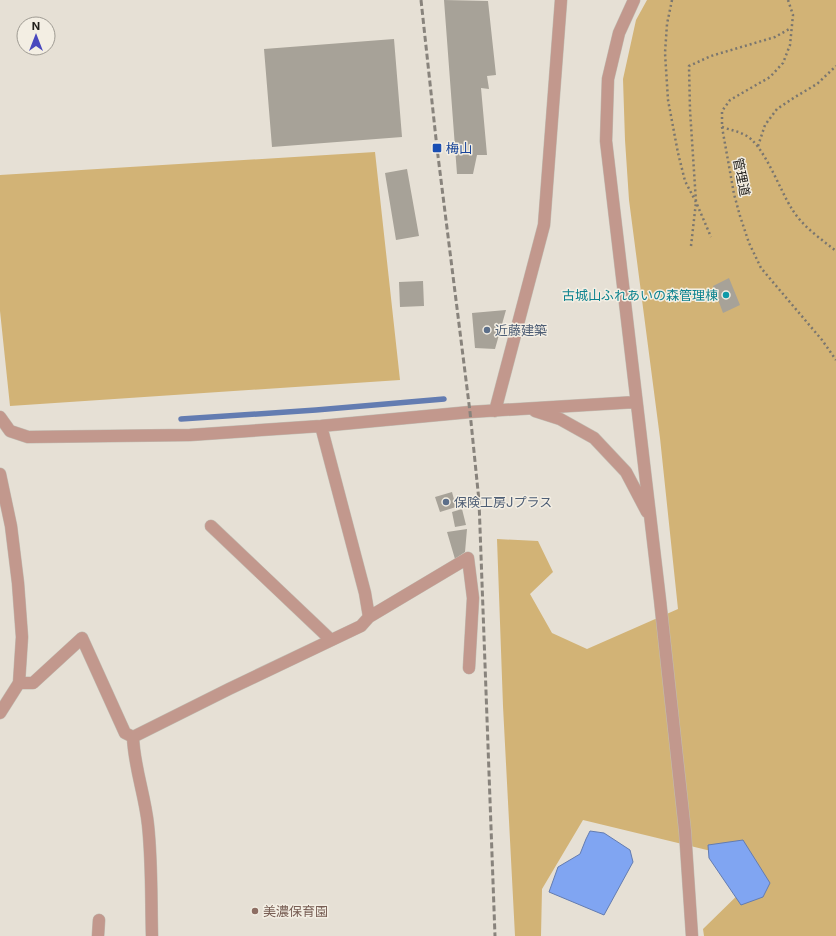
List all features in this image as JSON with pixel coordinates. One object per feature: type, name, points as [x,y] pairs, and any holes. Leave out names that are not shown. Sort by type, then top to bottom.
[{"type":"street","points":[[495,411],[544,225],[561,0]]},
{"type":"street","points":[[634,0],[619,33],[608,79],[606,141],[685,831],[692,936]]},
{"type":"street","points":[[0,417],[10,431],[28,437],[190,435],[320,426],[495,411],[636,402]]},
{"type":"street","points":[[528,409],[560,419],[594,438],[626,472],[650,519]]},
{"type":"street","points":[[320,426],[363,585],[369,617]]},
{"type":"street","points":[[0,474],[11,526],[18,583],[22,638],[19,683],[0,713]]},
{"type":"street","points":[[211,526],[331,640]]},
{"type":"street","points":[[133,737],[361,626],[369,617],[468,558],[473,598],[469,668]]},
{"type":"street","points":[[19,683],[34,683],[82,638],[125,733],[133,737]]},
{"type":"street","points":[[133,737],[134,752],[148,824],[151,863],[152,936]]},
{"type":"street","points":[[98,936],[100,920]]},
{"type":"path","points":[[672,0],[667,24],[665,53],[668,100],[685,181],[711,237]]},
{"type":"path","name":"管理道","points":[[788,0],[793,15],[790,45],[783,63],[770,77],[730,100],[722,111],[722,127],[734,194],[740,216],[749,243],[761,268],[822,340],[836,360]]},
{"type":"path","points":[[691,246],[696,202],[690,110],[689,66],[711,56],[775,38],[792,27]]},
{"type":"path","points":[[758,146],[765,125],[777,109],[817,84],[836,66]]},
{"type":"path","points":[[722,127],[747,135],[758,146],[768,162],[792,210],[811,231],[836,251]]},
{"type":"shaded area","points":[[647,0],[836,0],[836,936],[704,936],[703,929],[749,884],[739,854],[707,850],[583,820],[542,889],[541,936],[515,936],[503,706],[497,539],[538,541],[553,572],[530,594],[552,633],[587,649],[678,609],[660,438],[629,200],[625,140],[623,79],[636,20]]},
{"type":"shaded area","points":[[375,152],[400,380],[10,406],[0,311],[0,175]]},
{"type":"water","points":[[590,831],[604,833],[630,850],[633,862],[604,915],[549,892],[558,867],[580,854]]},
{"type":"water","points":[[743,840],[770,883],[763,897],[741,905],[709,858],[708,845]]},
{"type":"building","points":[[444,0],[488,1],[496,75],[487,76],[489,89],[481,88],[487,155],[477,155],[473,174],[457,174]]},
{"type":"building","points":[[394,39],[402,137],[272,147],[264,49]]},
{"type":"building","points":[[407,169],[419,236],[396,240],[385,173]]},
{"type":"building","name":"古城山ふれあいの森管理棟","points":[[729,278],[740,305],[723,313],[713,286]]},
{"type":"building","points":[[423,281],[424,306],[400,307],[399,282]]},
{"type":"building","name":"近藤建築","points":[[506,310],[495,349],[475,348],[472,313]]},
{"type":"building","name":"保険工房Jプラス","points":[[452,492],[456,507],[440,512],[435,497]]},
{"type":"building","points":[[462,509],[466,525],[455,527],[452,512]]},
{"type":"building","points":[[467,529],[465,552],[455,559],[447,532]]},
{"type":"waterway","points":[[181,419],[316,410],[444,399]]},
{"type":"railway","points":[[421,0],[437,148],[470,412],[479,501],[495,936]]},
{"type":"place","name":"梅山","points":[[437,148]]},
{"type":"place","name":"古城山ふれあいの森管理棟","points":[[726,295]]},
{"type":"place","name":"近藤建築","points":[[487,330]]},
{"type":"place","name":"保険工房Jプラス","points":[[446,502]]},
{"type":"place","name":"美濃保育園","points":[[255,911]]}]
